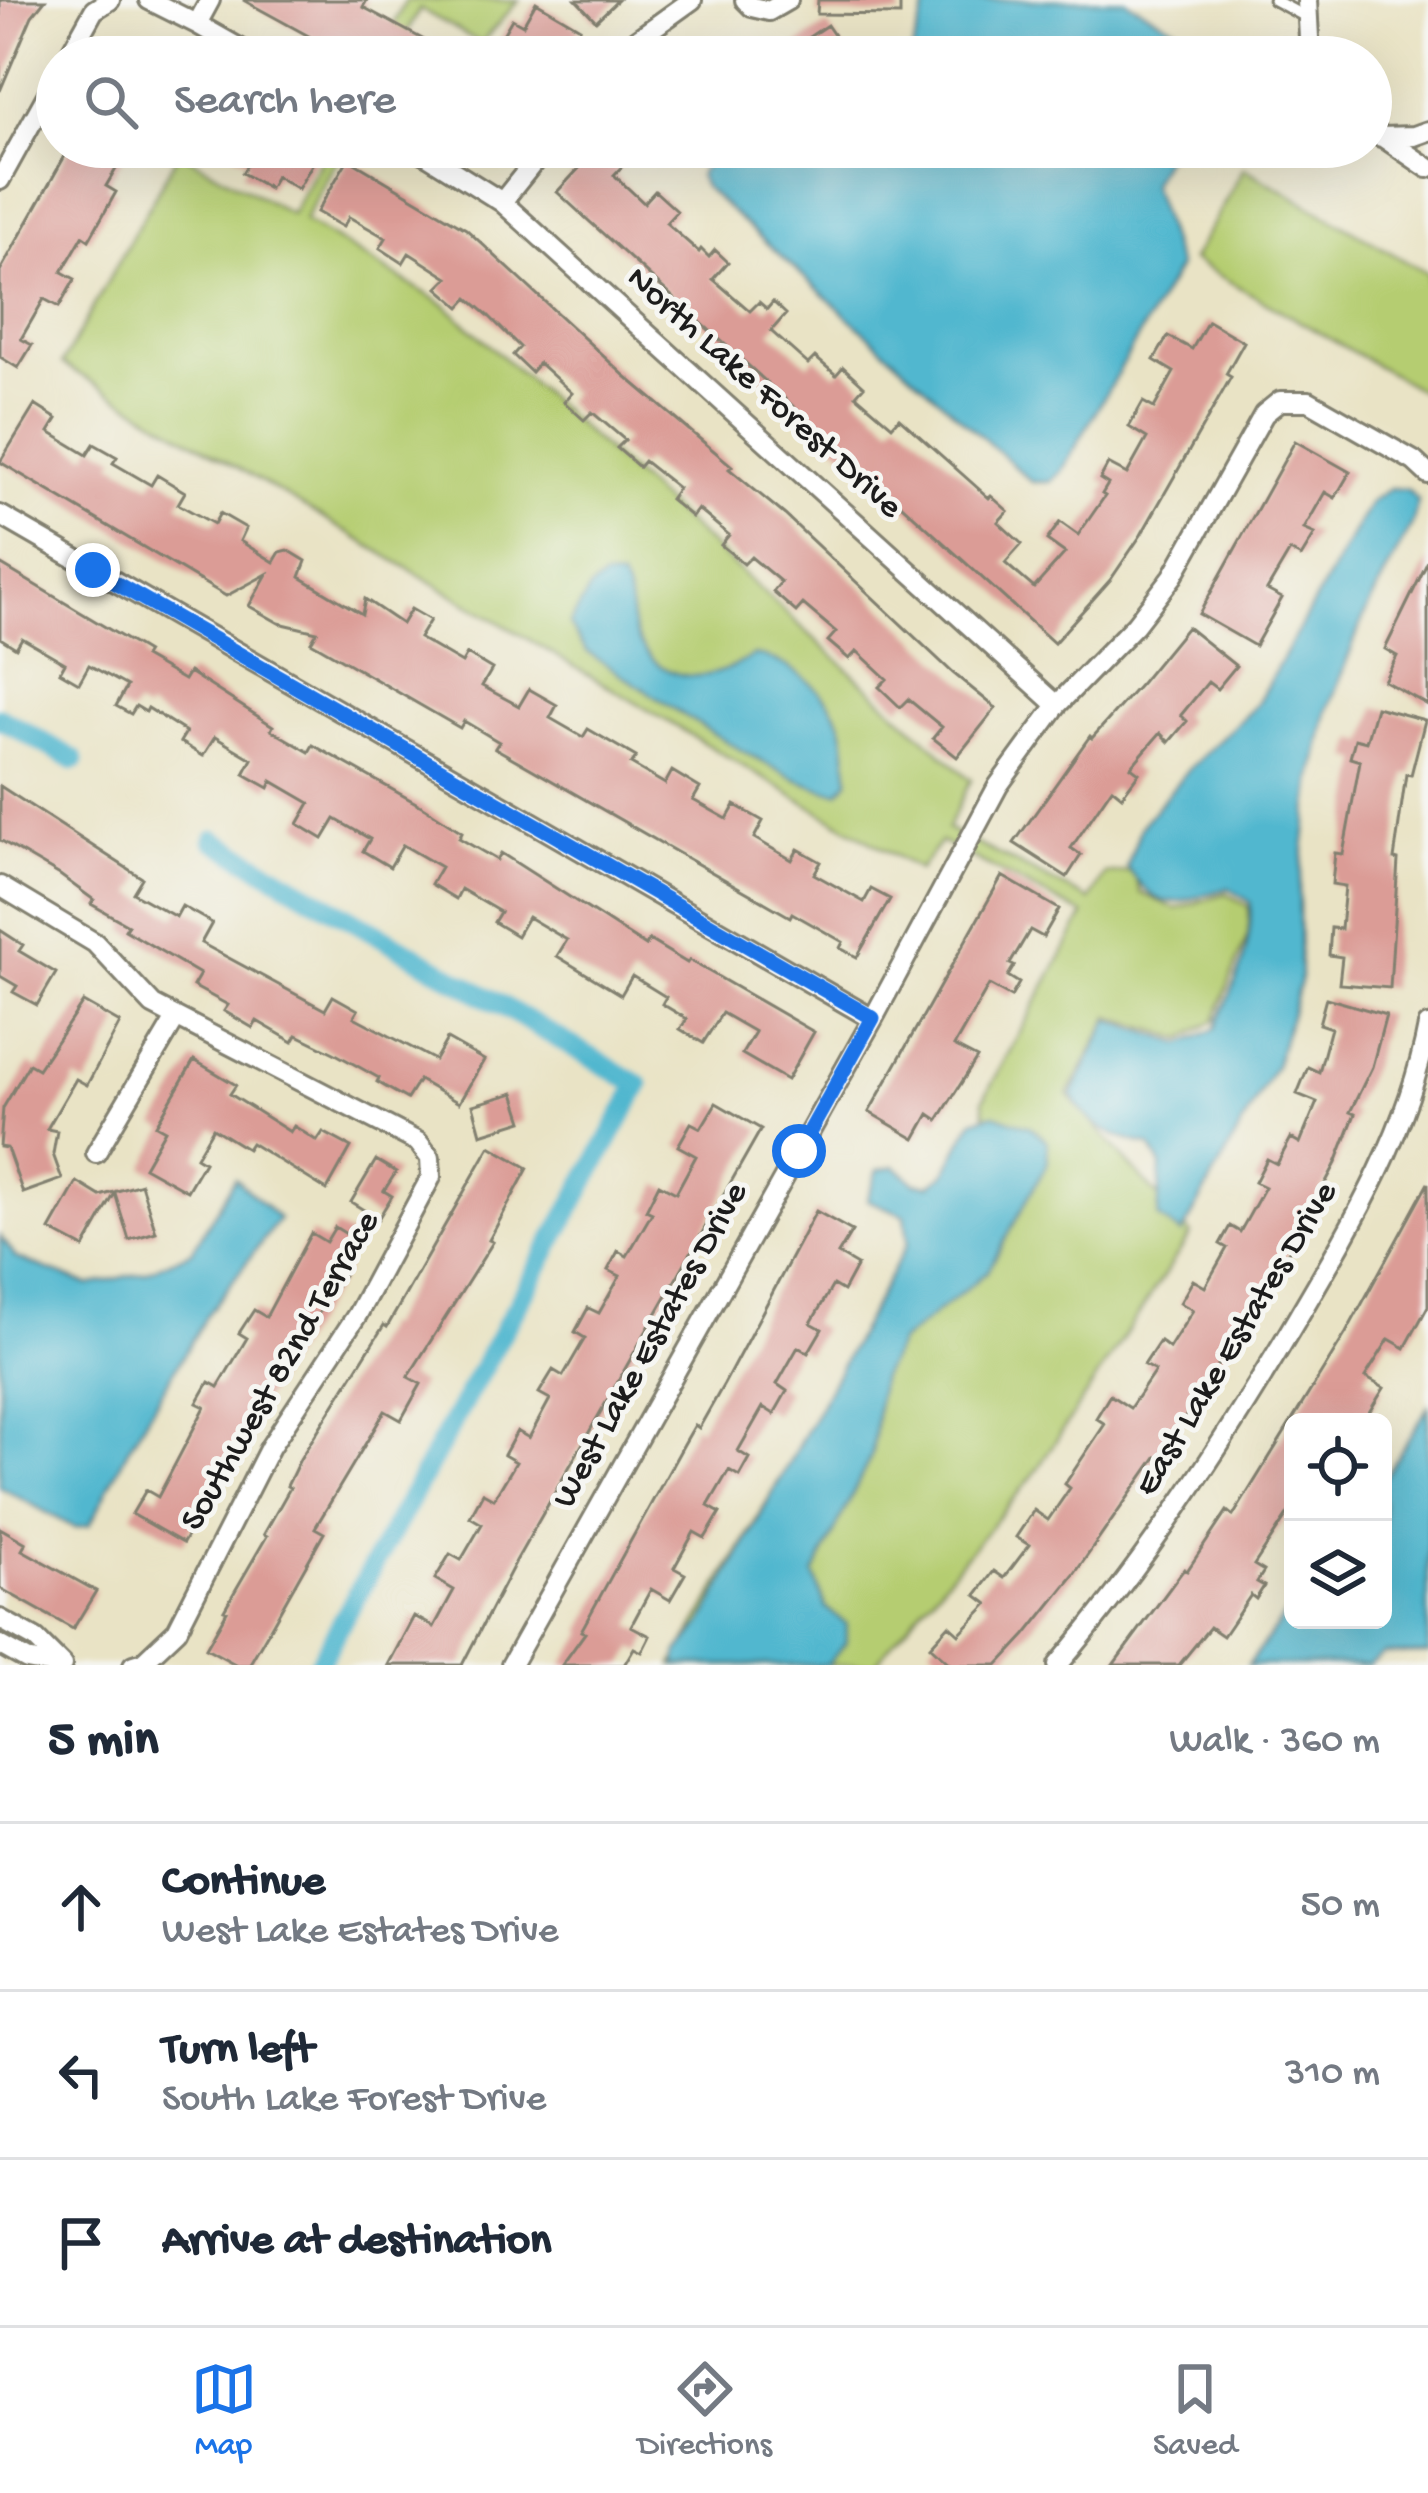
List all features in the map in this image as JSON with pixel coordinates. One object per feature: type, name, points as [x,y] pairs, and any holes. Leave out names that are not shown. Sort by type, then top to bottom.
[{"type":"street","points":[[80,36],[94,10],[110,0]]},
{"type":"street","points":[[149,0],[218,36]]},
{"type":"street","points":[[197,24],[210,0]]},
{"type":"street","points":[[642,36],[692,0]]},
{"type":"street","points":[[746,0],[752,7],[769,11],[788,0]]},
{"type":"street","points":[[0,179],[36,115]]},
{"type":"street","points":[[1392,134],[1414,136],[1428,130]]},
{"type":"street","points":[[1392,144],[1428,168]]},
{"type":"street","name":"North Lake Forest Drive","points":[[448,168],[502,202],[1058,705]]},
{"type":"street","points":[[502,202],[529,168]]},
{"type":"street","name":"West Lake Estates Drive","points":[[511,1665],[998,786],[1058,705],[1124,637],[1173,576],[1264,414],[1280,400],[1309,401],[1414,460],[1428,474]]},
{"type":"street","points":[[0,515],[873,1018]]},
{"type":"street","points":[[0,886],[95,943],[153,1005],[176,1018],[96,1153]]},
{"type":"street","name":"Southwest 82nd Terrace","points":[[140,1664],[177,1630],[270,1448],[367,1295],[430,1177],[430,1158],[418,1142],[176,1018]]},
{"type":"street","name":"East Lake Estates Drive","points":[[1058,1665],[1176,1509],[1268,1369],[1337,1250],[1399,1130],[1420,1068],[1428,1025]]},
{"type":"street","points":[[0,1619],[36,1639],[58,1665]]},
{"type":"street","points":[[0,1645],[27,1660],[58,1665]]},
{"type":"lane","points":[[1274,0],[1307,9]]},
{"type":"green space","points":[[406,0],[519,0],[487,36],[468,36],[420,9],[405,36],[387,36]]},
{"type":"green space","points":[[170,168],[208,168],[291,214],[316,168],[333,168],[304,221],[445,305],[971,780],[947,829],[1090,900],[1105,874],[1133,871],[1141,893],[1176,909],[1226,893],[1249,907],[1249,932],[1215,1020],[1183,1039],[1110,1017],[1068,1095],[1191,1234],[1032,1477],[874,1665],[673,1665],[986,1120],[983,1100],[1084,915],[941,842],[919,870],[62,364]]},
{"type":"green space","points":[[1244,168],[1428,274],[1428,395],[1192,260]]},
{"type":"water","points":[[928,0],[1125,0],[1190,36],[917,36]]},
{"type":"water","points":[[704,168],[1159,168],[1151,184],[1178,267],[1062,471],[1050,482],[1032,482],[704,187],[699,175]]},
{"type":"water","points":[[1390,488],[1407,489],[1418,501],[1413,522],[1364,616],[1327,712],[1312,783],[1299,892],[1300,982],[1275,1066],[1182,1234],[1158,1217],[1161,1166],[1150,1146],[1105,1130],[1072,1095],[1109,1020],[1182,1044],[1215,1029],[1245,952],[1250,902],[1229,888],[1183,901],[1161,900],[1127,867],[1141,826],[1187,771],[1256,705],[1371,501]]},
{"type":"water","points":[[604,578],[621,579],[639,642],[664,668],[678,674],[708,675],[754,655],[780,663],[816,688],[843,729],[849,780],[839,792],[785,774],[750,755],[587,652],[569,625],[590,589]]},
{"type":"water","points":[[994,1114],[1031,1127],[1047,1141],[1048,1162],[988,1271],[899,1343],[880,1379],[872,1454],[814,1574],[826,1608],[846,1624],[846,1642],[827,1665],[676,1665],[678,1653],[702,1624],[908,1242],[905,1215],[867,1200],[878,1170],[895,1166],[915,1183],[930,1185],[944,1175],[973,1120]]},
{"type":"water","points":[[235,1178],[279,1219],[207,1315],[127,1451],[90,1525],[75,1528],[0,1487],[0,1236],[16,1258],[89,1285],[146,1272],[192,1251]]},
{"type":"water","points":[[1428,1407],[1428,1653],[1384,1654],[1369,1665],[1248,1665],[1284,1616],[1284,1629],[1392,1629],[1392,1465]]},
{"type":"building","points":[[0,0],[45,0],[32,16],[0,91]]},
{"type":"building","points":[[243,0],[367,0],[363,7],[417,36],[309,36]]},
{"type":"building","points":[[576,0],[618,0],[596,21]]},
{"type":"building","points":[[818,0],[900,0],[900,15],[817,14]]},
{"type":"building","points":[[536,2],[580,28],[575,36],[502,36],[512,19],[523,25]]},
{"type":"building","points":[[827,25],[835,36],[810,36]]},
{"type":"building","points":[[58,168],[117,168],[106,186],[116,192],[89,240],[83,236],[62,272],[75,279],[59,307],[44,299],[21,339],[32,345],[18,368],[0,357],[0,271]]},
{"type":"building","points":[[245,168],[310,168],[298,189],[276,176],[269,188],[242,173]]},
{"type":"building","points":[[343,168],[363,168],[466,229],[996,708],[957,757],[933,738],[942,727],[908,699],[900,707],[879,687],[887,679],[857,651],[849,659],[828,641],[836,632],[803,604],[796,612],[773,592],[781,582],[751,557],[744,564],[721,545],[729,535],[698,509],[692,517],[670,499],[678,488],[644,461],[639,467],[617,448],[625,440],[592,412],[584,420],[564,402],[572,393],[539,363],[531,372],[513,355],[520,347],[488,315],[468,298],[460,307],[438,288],[448,278],[409,253],[403,263],[380,248],[386,238],[349,217],[343,227],[317,212]]},
{"type":"building","points":[[579,168],[620,168],[614,175],[644,203],[655,191],[677,211],[666,223],[699,252],[709,257],[715,250],[728,262],[713,279],[750,311],[759,302],[767,309],[773,302],[786,314],[771,331],[808,364],[815,357],[836,375],[843,367],[864,386],[856,395],[892,426],[899,418],[1008,511],[998,522],[1022,544],[1005,563],[1034,588],[1065,553],[1047,540],[1060,522],[1078,535],[1105,496],[1108,484],[1100,479],[1108,464],[1127,474],[1147,438],[1129,427],[1143,402],[1154,408],[1174,372],[1154,360],[1168,336],[1192,349],[1208,321],[1244,342],[1226,374],[1231,377],[1141,535],[1111,579],[1054,643],[557,192]]},
{"type":"building","points":[[35,405],[57,419],[49,432],[87,455],[94,444],[117,457],[113,463],[151,485],[157,475],[185,492],[178,504],[214,524],[220,513],[246,528],[240,541],[274,562],[280,552],[288,550],[306,561],[300,577],[362,614],[365,599],[402,624],[411,609],[430,620],[419,638],[462,663],[467,654],[492,669],[482,686],[519,706],[529,689],[557,705],[550,718],[583,737],[588,729],[636,757],[631,764],[665,784],[672,771],[700,788],[693,800],[727,819],[735,805],[763,821],[754,838],[792,860],[798,849],[821,862],[814,874],[864,902],[871,889],[890,899],[857,957],[840,948],[843,942],[792,913],[790,917],[495,748],[499,742],[464,721],[460,728],[311,642],[317,632],[279,623],[249,606],[267,574],[226,596],[0,462]]},
{"type":"building","points":[[1295,441],[1350,472],[1335,498],[1325,492],[1304,529],[1315,534],[1301,557],[1290,551],[1267,590],[1282,598],[1255,646],[1199,614]]},
{"type":"building","points":[[1428,561],[1428,705],[1384,681],[1397,656],[1385,649]]},
{"type":"building","points":[[0,564],[147,652],[144,657],[184,680],[189,672],[273,726],[271,730],[309,752],[313,745],[425,808],[462,832],[459,838],[497,860],[501,853],[646,946],[649,940],[689,960],[814,1032],[787,1080],[742,1054],[755,1032],[722,1013],[703,1043],[680,1029],[687,1019],[662,1004],[666,997],[632,976],[621,995],[557,956],[567,940],[528,917],[517,936],[494,922],[500,912],[461,889],[456,899],[431,884],[441,867],[403,845],[390,867],[363,851],[370,839],[335,819],[323,839],[298,824],[310,803],[272,781],[269,788],[244,774],[252,759],[215,737],[203,756],[180,742],[186,732],[148,708],[146,712],[136,706],[131,714],[116,706],[127,686],[89,665],[79,683],[60,672],[65,663],[22,638],[16,648],[0,638]]},
{"type":"building","points":[[1187,627],[1236,666],[1217,689],[1208,682],[1181,715],[1187,721],[1169,742],[1160,733],[1131,767],[1139,773],[1122,796],[1112,788],[1071,848],[1081,855],[1067,877],[1014,843],[1090,736]]},
{"type":"building","points":[[1376,707],[1425,720],[1411,775],[1406,774],[1394,859],[1398,860],[1390,988],[1339,984],[1342,957],[1329,955],[1331,928],[1341,929],[1345,886],[1332,884],[1335,853],[1343,854],[1360,761],[1350,758],[1355,739],[1366,742]]},
{"type":"building","points":[[0,786],[142,878],[133,893],[176,917],[182,906],[212,923],[201,943],[325,1010],[333,996],[358,1010],[354,1017],[435,1060],[447,1039],[484,1060],[459,1103],[419,1080],[407,1099],[377,1082],[379,1078],[297,1035],[293,1042],[257,1021],[253,1028],[224,1011],[228,1005],[193,986],[200,974],[125,930],[128,925],[91,904],[94,900],[60,875],[0,840]]},
{"type":"building","points":[[1002,876],[1059,909],[1043,937],[1030,930],[1010,964],[1014,966],[1008,976],[1019,983],[1011,997],[989,985],[954,1046],[977,1058],[938,1120],[929,1114],[915,1139],[869,1112]]},
{"type":"building","points":[[0,930],[23,945],[19,951],[56,973],[37,1005],[13,992],[17,986],[0,976]]},
{"type":"building","points":[[1326,998],[1386,1015],[1336,1163],[1288,1253],[1159,1459],[1026,1635],[998,1665],[951,1665],[930,1646],[949,1625],[959,1634],[988,1604],[976,1595],[994,1571],[1004,1578],[1029,1545],[1016,1537],[1034,1510],[1048,1520],[1070,1488],[1065,1484],[1105,1424],[1096,1418],[1110,1395],[1130,1408],[1155,1371],[1144,1365],[1160,1341],[1169,1348],[1193,1310],[1180,1303],[1193,1280],[1205,1287],[1227,1248],[1220,1244],[1230,1226],[1240,1232],[1265,1187],[1255,1182],[1267,1159],[1277,1164],[1291,1138],[1300,1143],[1317,1102],[1297,1094],[1308,1067],[1319,1072],[1331,1028],[1319,1024]]},
{"type":"building","points":[[83,1002],[120,1023],[87,1085],[76,1079],[47,1129],[57,1131],[53,1154],[62,1179],[23,1193],[7,1148],[0,1147],[3,1108],[29,1064],[38,1069]]},
{"type":"building","points":[[194,1060],[236,1085],[230,1094],[290,1132],[294,1126],[317,1141],[323,1132],[351,1147],[327,1190],[251,1143],[247,1149],[213,1128],[196,1157],[204,1162],[187,1191],[144,1167],[165,1130],[156,1125]]},
{"type":"building","points":[[514,1093],[523,1121],[481,1134],[473,1105]]},
{"type":"building","points":[[716,1103],[761,1129],[462,1665],[388,1665],[414,1616],[434,1627],[454,1590],[435,1579],[450,1554],[461,1560],[482,1524],[470,1517],[483,1493],[494,1499],[516,1462],[504,1455],[517,1431],[529,1438],[550,1399],[539,1393],[553,1370],[563,1376],[585,1338],[575,1332],[588,1308],[599,1313],[620,1276],[608,1270],[618,1251],[627,1256],[652,1213],[646,1210],[659,1184],[676,1193],[696,1156],[678,1146],[691,1123],[701,1128]]},
{"type":"building","points":[[490,1146],[528,1168],[489,1240],[493,1242],[408,1377],[421,1384],[401,1420],[385,1411],[315,1528],[324,1533],[249,1665],[237,1665],[206,1648],[224,1610],[267,1536],[300,1459],[384,1325],[387,1327]]},
{"type":"building","points":[[376,1160],[396,1172],[384,1191],[392,1196],[378,1219],[351,1202]]},
{"type":"building","points":[[77,1182],[100,1196],[141,1184],[156,1232],[129,1240],[115,1193],[84,1248],[50,1230]]},
{"type":"building","points":[[1428,1183],[1428,1306],[1405,1348],[1389,1339],[1365,1377],[1384,1388],[1369,1413],[1297,1413]]},
{"type":"building","points":[[816,1211],[852,1231],[838,1254],[857,1265],[843,1291],[833,1285],[811,1323],[822,1329],[808,1353],[798,1347],[777,1384],[787,1391],[774,1414],[763,1407],[738,1451],[749,1458],[739,1476],[729,1470],[708,1506],[720,1513],[705,1538],[694,1532],[674,1568],[685,1574],[670,1600],[651,1589],[631,1626],[650,1636],[642,1652],[634,1648],[624,1665],[562,1665],[585,1633],[581,1631],[695,1425],[699,1428],[724,1384]]},
{"type":"building","points":[[335,1227],[356,1240],[341,1265],[347,1269],[264,1399],[204,1515],[200,1513],[183,1543],[132,1514],[146,1490],[158,1497],[205,1407],[197,1403],[209,1382],[218,1387],[247,1338],[239,1333],[254,1310],[266,1317],[311,1233],[326,1242]]},
{"type":"building","points":[[1284,1433],[1284,1520],[1254,1565],[1264,1571],[1257,1582],[1264,1586],[1256,1599],[1251,1595],[1223,1636],[1210,1627],[1179,1665],[1113,1665],[1227,1511],[1233,1516]]},
{"type":"building","points":[[0,1528],[26,1543],[22,1550],[96,1591],[73,1629],[0,1588]]},
{"type":"waterway","points":[[0,718],[74,760]]},
{"type":"waterway","points":[[214,840],[639,1085],[318,1665]]},
{"type":"route","points":[[93,570],[873,1018],[799,1151]]}]
